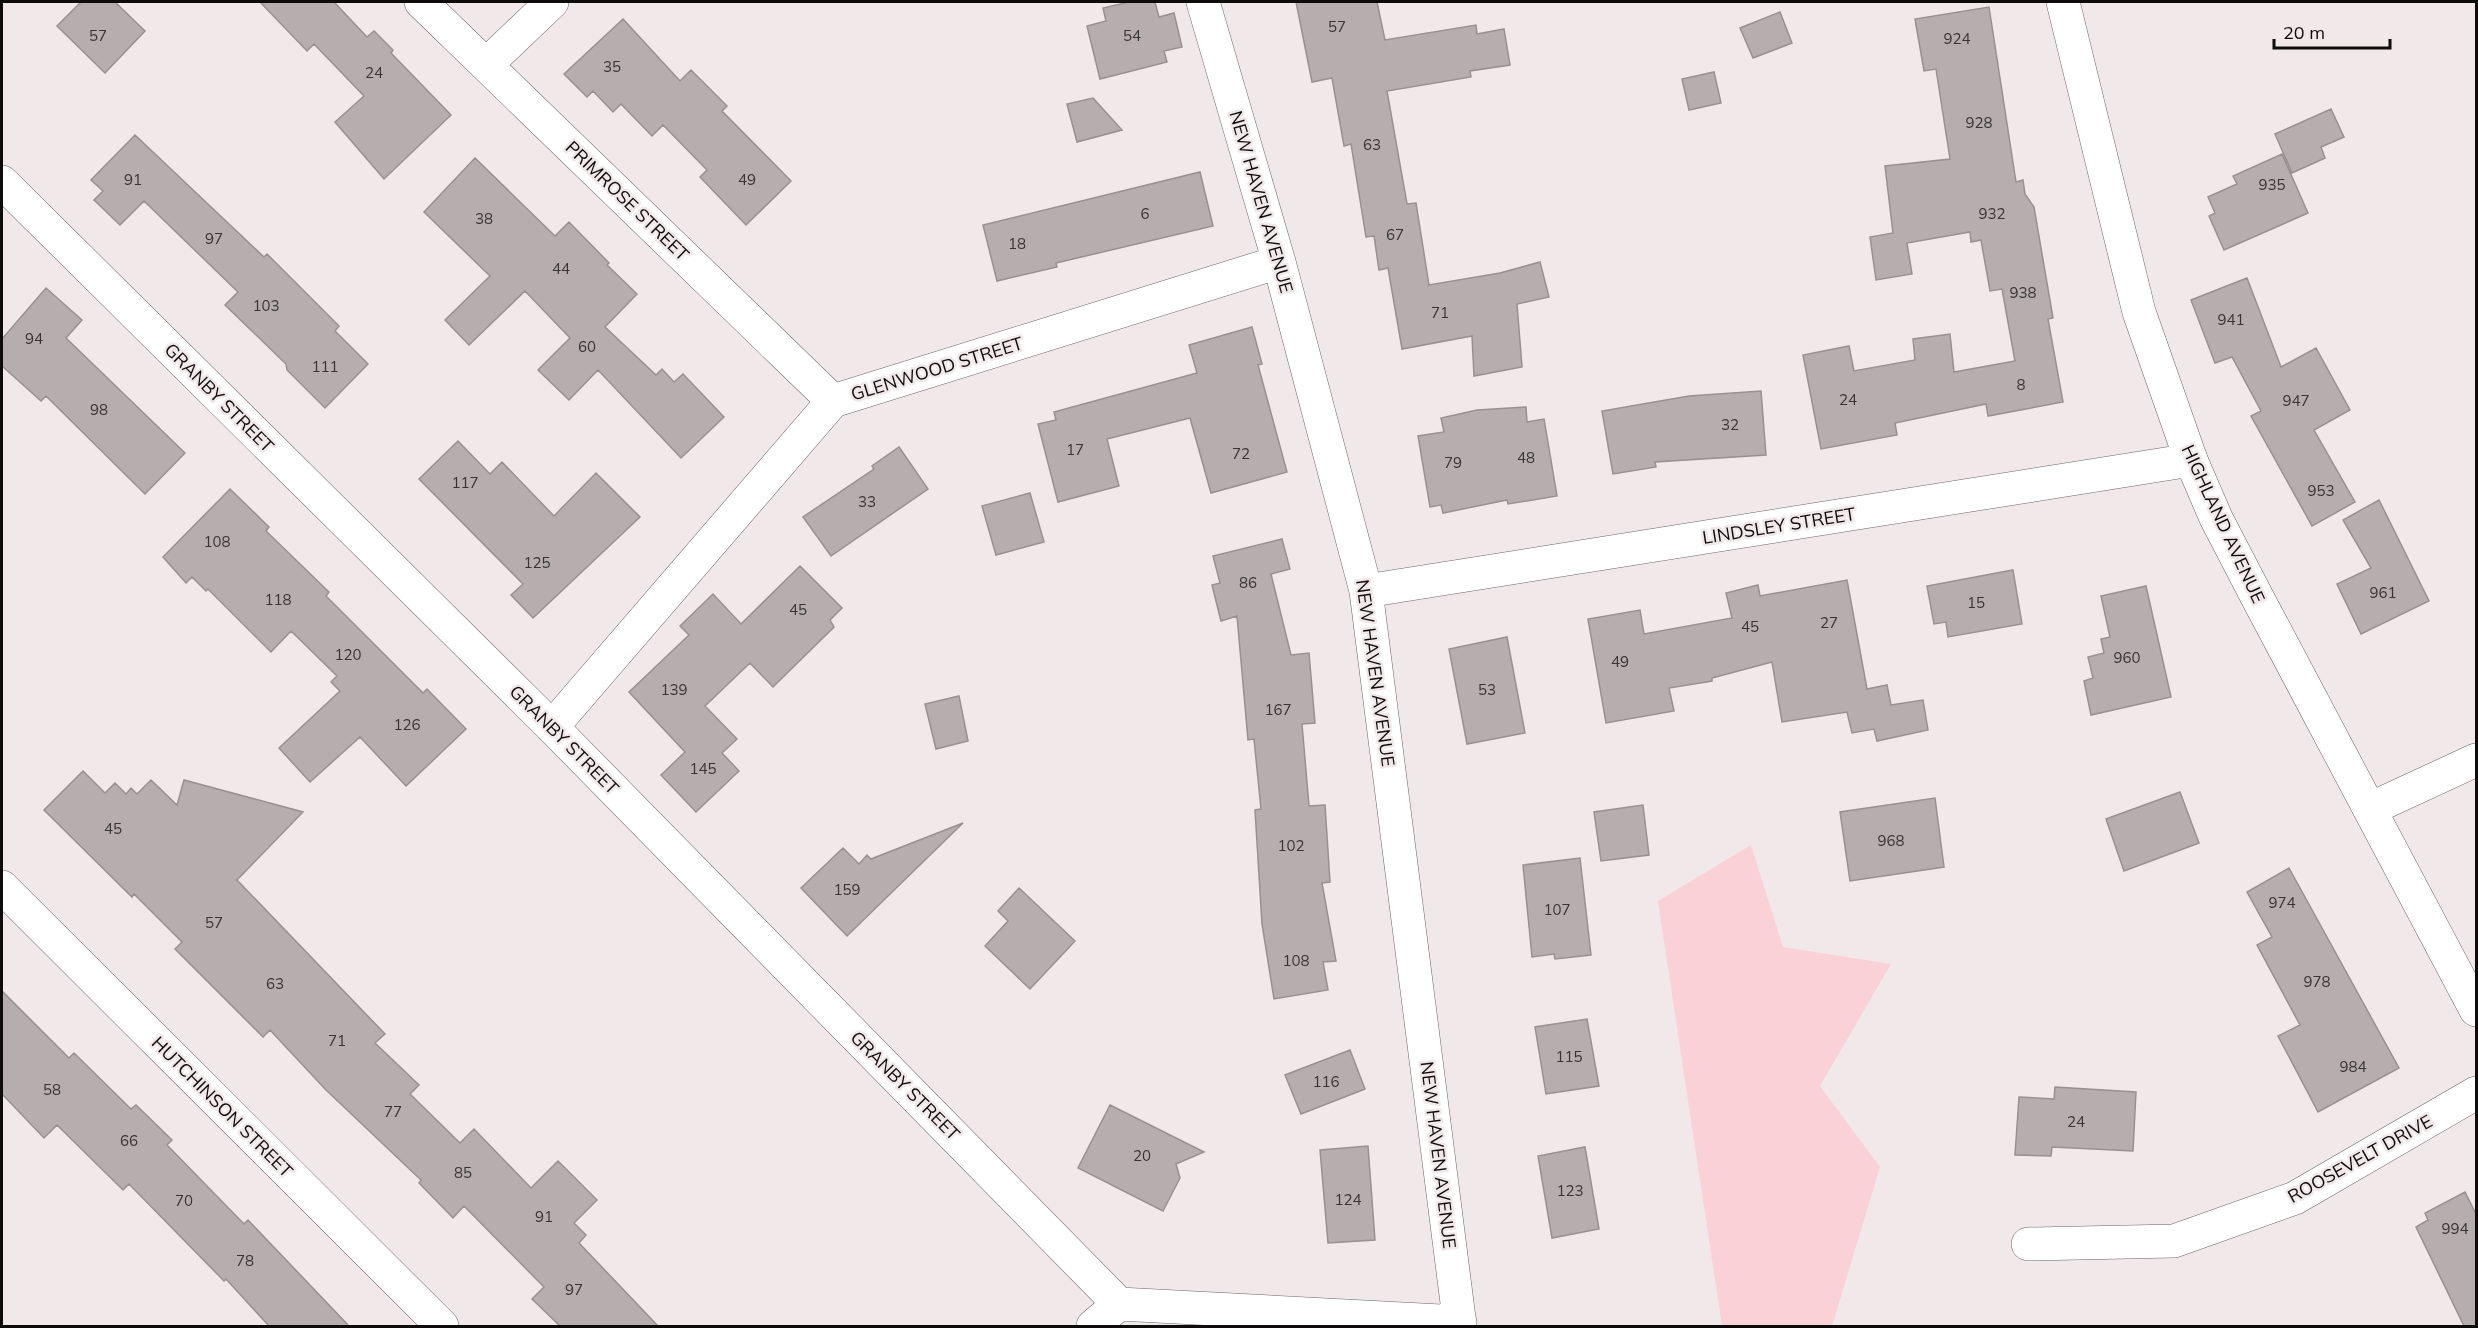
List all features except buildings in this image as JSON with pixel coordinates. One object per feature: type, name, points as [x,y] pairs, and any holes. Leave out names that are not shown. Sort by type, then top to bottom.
[{"type":"street","name":"PRIMROSE STREET","points":[[421,2],[833,401]]},
{"type":"street","points":[[486,64],[552,2]]},
{"type":"street","name":"NEW HAVEN AVENUE","points":[[1203,2],[1279,262],[1366,591],[1460,1324]]},
{"type":"street","name":"HIGHLAND AVENUE","points":[[2063,2],[2139,312],[2191,460],[2216,518],[2256,596],[2476,1010]]},
{"type":"street","name":"GRANBY STREET","points":[[2,183],[552,727],[1119,1304]]},
{"type":"street","name":"GLENWOOD STREET","points":[[552,727],[833,401],[1279,262]]},
{"type":"street","name":"LINDSLEY STREET","points":[[1366,591],[2191,460]]},
{"type":"street","points":[[2370,809],[2476,760]]},
{"type":"street","name":"HUTCHINSON STREET","points":[[2,887],[442,1326]]},
{"type":"street","name":"ROOSEVELT DRIVE","points":[[2028,1244],[2174,1241],[2295,1198],[2476,1093]]},
{"type":"street","points":[[1093,1326],[1119,1304],[1460,1324]]},
{"type":"shaded area","points":[[1751,845],[1783,947],[1891,964],[1820,1086],[1880,1167],[1832,1326],[1722,1326],[1658,901]]}]
